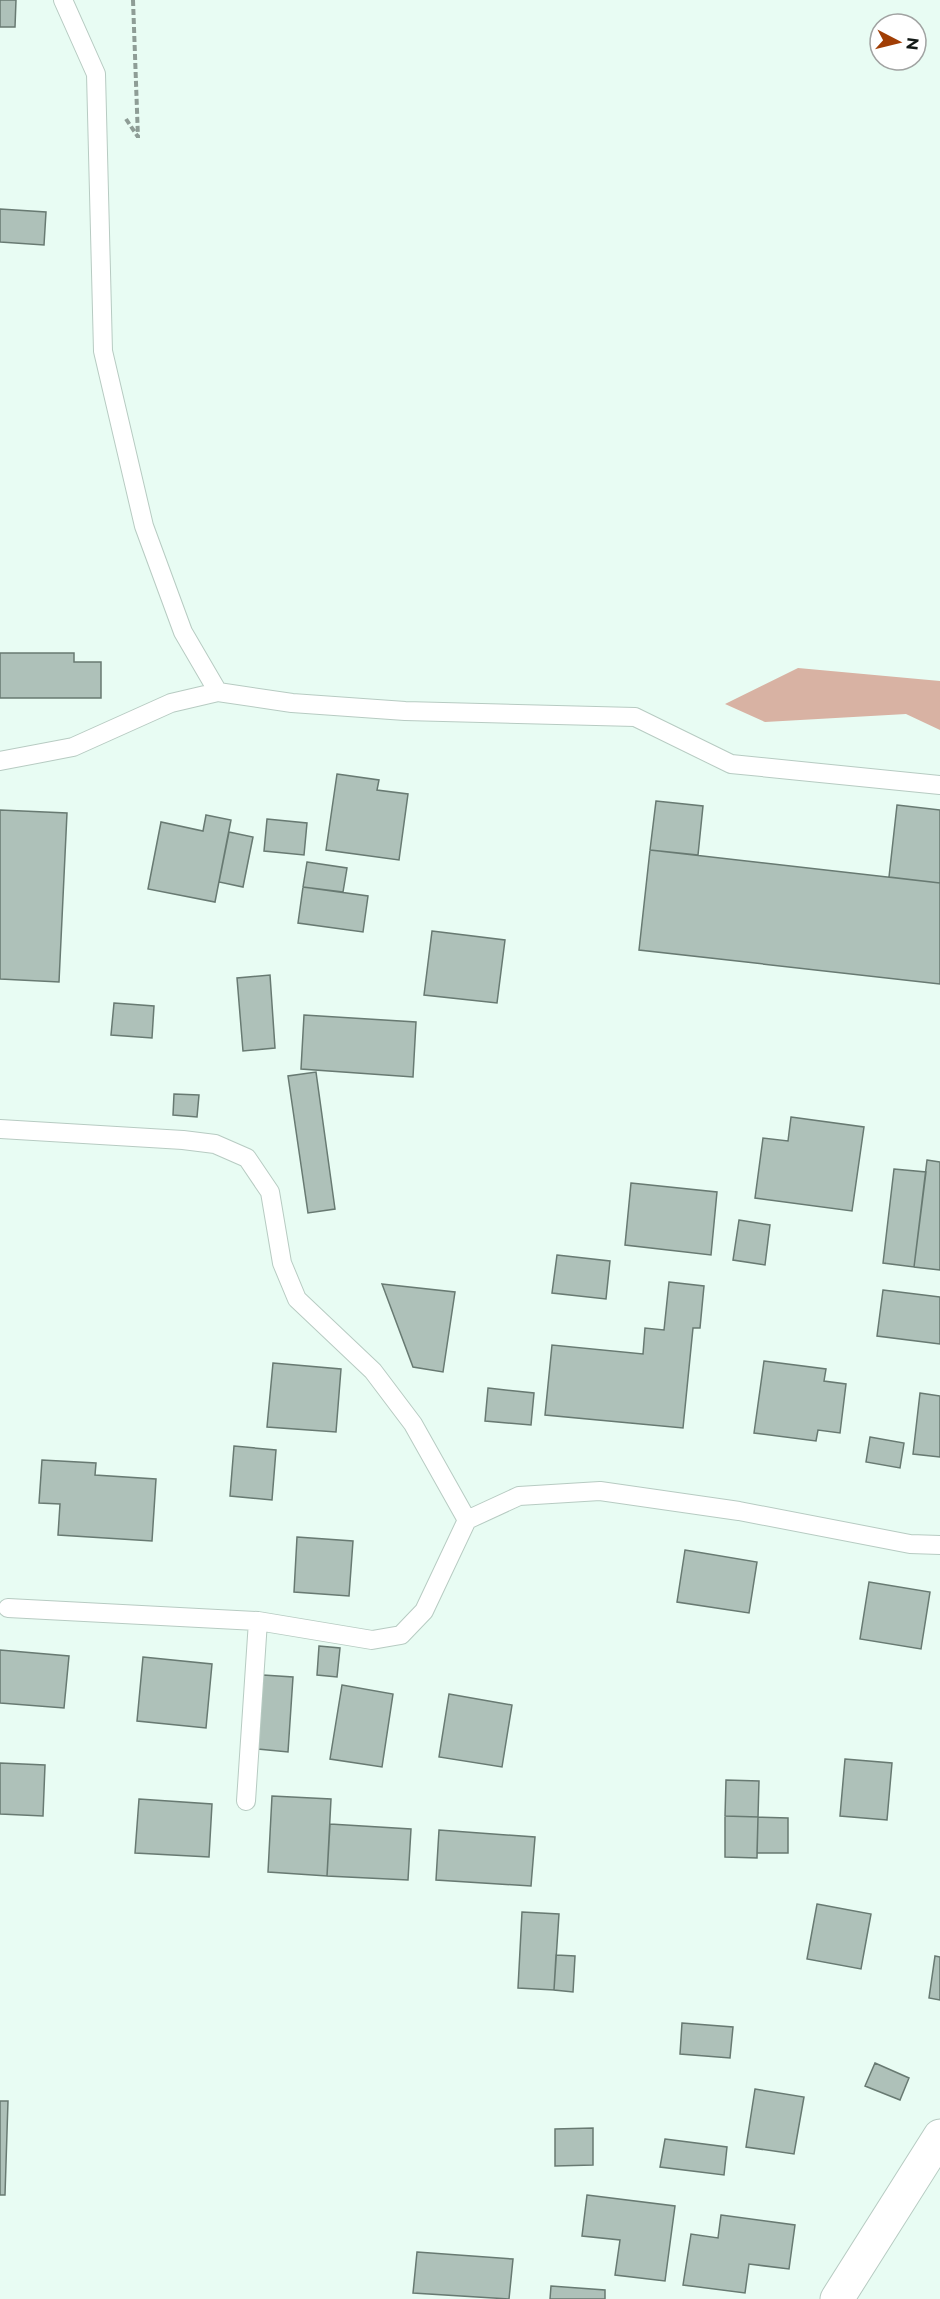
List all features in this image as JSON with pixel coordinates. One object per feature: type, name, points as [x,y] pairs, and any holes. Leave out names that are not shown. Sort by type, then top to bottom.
[{"type":"main road","points":[[837,2299],[940,2136]]},
{"type":"lane","points":[[63,0],[96,74],[103,351],[144,526],[183,632],[218,692]]},
{"type":"lane","points":[[0,761],[73,747],[171,703],[218,692],[292,704],[405,711],[635,717],[731,764],[940,785]]},
{"type":"lane","points":[[0,1129],[194,1141],[215,1144],[247,1158],[270,1192],[282,1263],[297,1299],[373,1371],[413,1424],[467,1520]]},
{"type":"lane","points":[[8,1608],[258,1621],[372,1640],[401,1635],[424,1611],[467,1520],[519,1496],[600,1491],[739,1510],[910,1544],[940,1545]]},
{"type":"lane","points":[[246,1801],[258,1621]]},
{"type":"path","points":[[133,0],[138,138]]},
{"type":"shaded area","points":[[798,668],[940,681],[940,730],[906,714],[765,722],[725,704]]},
{"type":"building","points":[[0,0],[16,0],[15,27],[0,27]]},
{"type":"building","points":[[0,209],[46,212],[44,245],[0,242]]},
{"type":"building","points":[[0,653],[74,653],[74,662],[101,662],[101,698],[0,698]]},
{"type":"building","points":[[337,774],[379,780],[377,790],[408,794],[399,860],[326,850]]},
{"type":"building","points":[[656,801],[703,806],[698,855],[650,850]]},
{"type":"building","points":[[897,805],[940,810],[940,883],[889,877]]},
{"type":"building","points":[[0,810],[67,813],[59,982],[0,979]]},
{"type":"building","points":[[206,815],[231,820],[215,902],[148,889],[161,822],[203,831]]},
{"type":"building","points":[[267,819],[307,823],[304,855],[264,851]]},
{"type":"building","points":[[229,832],[253,837],[243,887],[219,882]]},
{"type":"building","points":[[650,850],[940,883],[940,984],[639,950]]},
{"type":"building","points":[[307,862],[347,868],[343,892],[303,887]]},
{"type":"building","points":[[303,887],[368,896],[363,932],[298,923]]},
{"type":"building","points":[[432,931],[505,940],[497,1003],[424,995]]},
{"type":"building","points":[[270,975],[275,1048],[243,1051],[237,978]]},
{"type":"building","points":[[114,1003],[154,1006],[152,1038],[111,1035]]},
{"type":"building","points":[[304,1015],[416,1022],[413,1077],[301,1069]]},
{"type":"building","points":[[316,1072],[335,1209],[308,1213],[288,1076]]},
{"type":"building","points":[[174,1094],[199,1095],[197,1117],[173,1115]]},
{"type":"building","points":[[791,1117],[864,1127],[852,1211],[755,1198],[763,1138],[788,1141]]},
{"type":"building","points":[[927,1160],[940,1162],[940,1270],[914,1267]]},
{"type":"building","points":[[894,1169],[926,1172],[914,1267],[883,1263]]},
{"type":"building","points":[[631,1183],[717,1192],[711,1255],[625,1245]]},
{"type":"building","points":[[739,1220],[770,1225],[765,1265],[733,1260]]},
{"type":"building","points":[[557,1255],[610,1261],[606,1299],[552,1293]]},
{"type":"building","points":[[669,1282],[704,1286],[700,1328],[693,1328],[683,1428],[545,1415],[552,1345],[643,1354],[645,1328],[664,1330]]},
{"type":"building","points":[[382,1284],[455,1292],[443,1372],[413,1367]]},
{"type":"building","points":[[883,1290],[940,1297],[940,1344],[877,1336]]},
{"type":"building","points":[[764,1361],[826,1369],[824,1381],[846,1384],[840,1433],[818,1430],[816,1441],[754,1433]]},
{"type":"building","points":[[273,1363],[341,1369],[336,1432],[267,1427]]},
{"type":"building","points":[[488,1388],[534,1393],[531,1425],[485,1421]]},
{"type":"building","points":[[920,1393],[940,1396],[940,1457],[913,1454]]},
{"type":"building","points":[[870,1437],[904,1443],[900,1468],[866,1462]]},
{"type":"building","points":[[234,1446],[276,1450],[272,1500],[230,1496]]},
{"type":"building","points":[[42,1460],[96,1463],[95,1475],[156,1479],[152,1541],[58,1535],[60,1504],[39,1503]]},
{"type":"building","points":[[297,1537],[353,1541],[349,1596],[294,1592]]},
{"type":"building","points":[[685,1550],[757,1562],[749,1613],[677,1602]]},
{"type":"building","points":[[869,1582],[930,1592],[921,1649],[860,1639]]},
{"type":"building","points":[[319,1646],[340,1648],[337,1677],[317,1675]]},
{"type":"building","points":[[0,1650],[69,1656],[64,1708],[0,1703]]},
{"type":"building","points":[[143,1657],[212,1664],[206,1728],[137,1721]]},
{"type":"building","points":[[263,1675],[293,1677],[288,1752],[258,1749]]},
{"type":"building","points":[[342,1685],[393,1694],[382,1767],[330,1759]]},
{"type":"building","points":[[449,1694],[512,1705],[502,1767],[439,1757]]},
{"type":"building","points":[[845,1759],[892,1763],[887,1820],[840,1816]]},
{"type":"building","points":[[0,1763],[45,1765],[43,1816],[0,1814]]},
{"type":"building","points":[[726,1780],[759,1781],[758,1817],[725,1816]]},
{"type":"building","points":[[272,1796],[331,1799],[327,1876],[268,1872]]},
{"type":"building","points":[[139,1799],[212,1804],[209,1857],[135,1853]]},
{"type":"building","points":[[725,1816],[758,1817],[757,1858],[725,1857]]},
{"type":"building","points":[[758,1817],[788,1818],[788,1853],[757,1853]]},
{"type":"building","points":[[330,1824],[411,1829],[408,1880],[327,1876]]},
{"type":"building","points":[[439,1830],[535,1837],[531,1886],[436,1880]]},
{"type":"building","points":[[817,1904],[871,1914],[861,1969],[807,1959]]},
{"type":"building","points":[[522,1912],[559,1914],[554,1990],[518,1988]]},
{"type":"building","points":[[556,1955],[575,1956],[573,1992],[554,1990]]},
{"type":"building","points":[[935,1956],[940,1957],[940,2000],[929,1998]]},
{"type":"building","points":[[682,2023],[733,2027],[730,2058],[680,2054]]},
{"type":"building","points":[[875,2063],[909,2078],[900,2100],[865,2086]]},
{"type":"building","points":[[755,2089],[804,2097],[794,2154],[746,2147]]},
{"type":"building","points":[[0,2101],[8,2101],[5,2195],[0,2195]]},
{"type":"building","points":[[593,2128],[593,2165],[555,2166],[555,2129]]},
{"type":"building","points":[[665,2139],[727,2147],[724,2175],[660,2167]]},
{"type":"building","points":[[587,2195],[675,2206],[665,2281],[615,2275],[620,2240],[582,2236]]},
{"type":"building","points":[[721,2215],[795,2225],[789,2269],[749,2264],[745,2293],[683,2285],[691,2234],[718,2238]]},
{"type":"building","points":[[417,2252],[513,2259],[509,2299],[413,2293]]},
{"type":"building","points":[[551,2286],[605,2290],[605,2299],[550,2299]]}]
